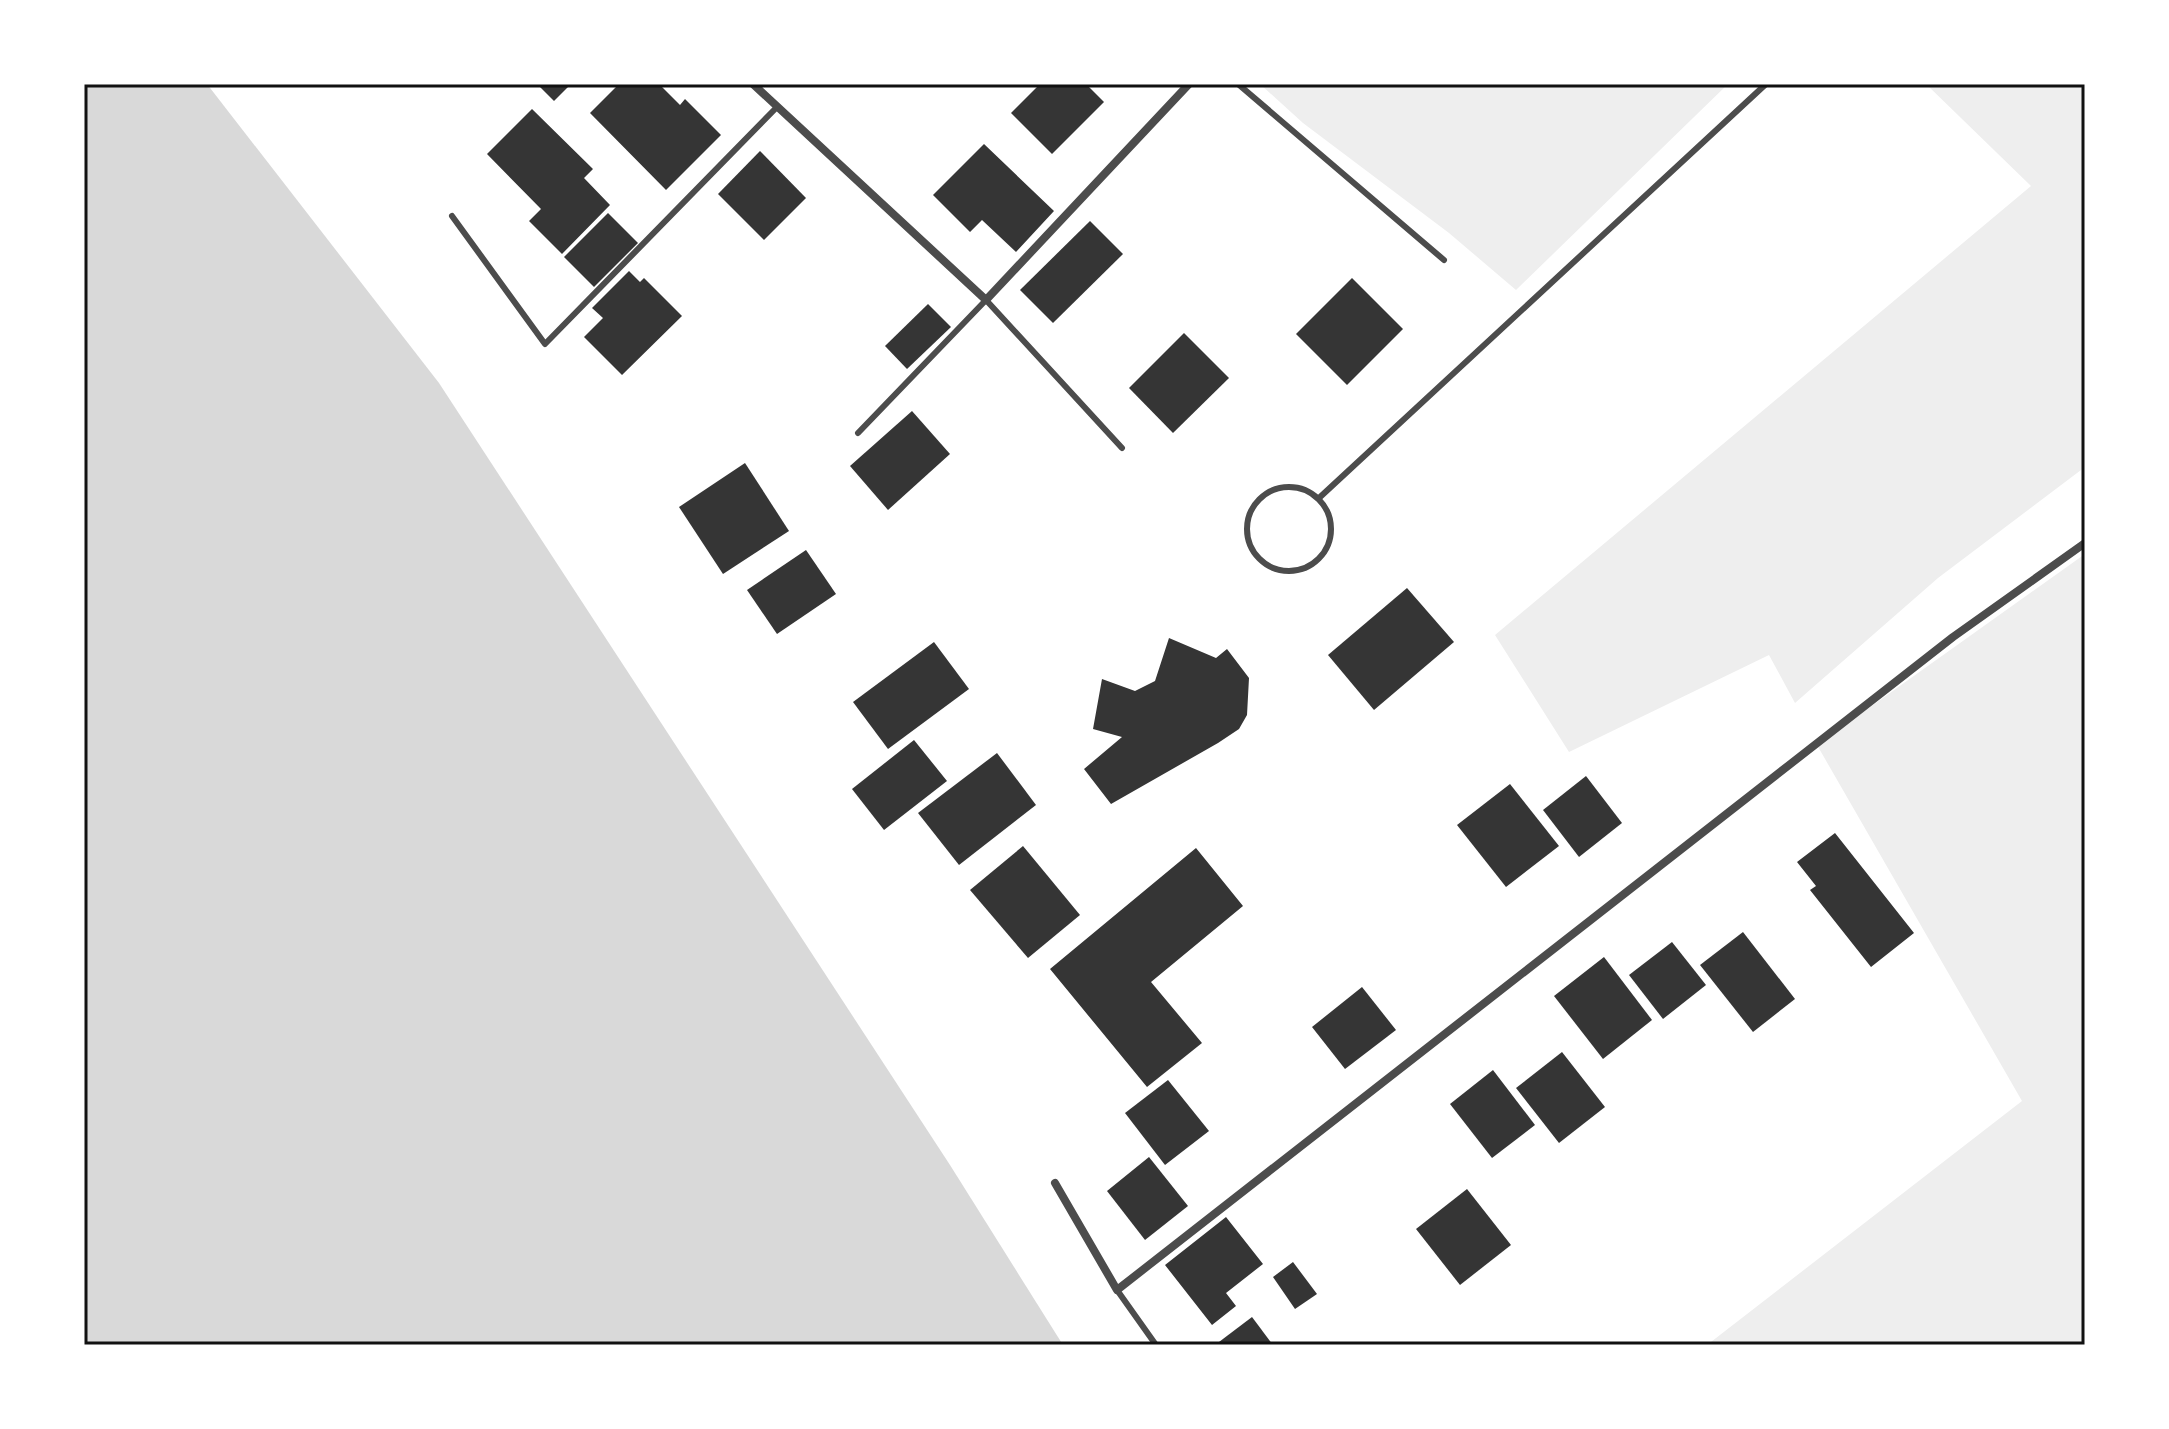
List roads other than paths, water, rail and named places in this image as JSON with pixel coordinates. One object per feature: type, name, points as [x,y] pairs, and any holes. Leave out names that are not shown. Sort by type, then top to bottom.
[{"type":"street","points":[[753,84],[986,300],[1189,84]]},
{"type":"street","points":[[1055,1183],[1117,1290],[1953,637],[2085,543]]},
{"type":"lane","points":[[1238,84],[1444,260]]},
{"type":"lane","points":[[1319,498],[1766,84]]},
{"type":"lane","points":[[452,216],[545,344],[777,107]]},
{"type":"lane","points":[[858,433],[986,300],[1122,448]]},
{"type":"lane","points":[[1291,486],[1306,489],[1319,498],[1328,512],[1332,527],[1330,542],[1322,556],[1310,566],[1295,571],[1279,570],[1265,564],[1254,553],[1247,539],[1247,522],[1252,507],[1261,496],[1275,488],[1291,486]]},
{"type":"lane","points":[[1117,1290],[1156,1345]]}]
